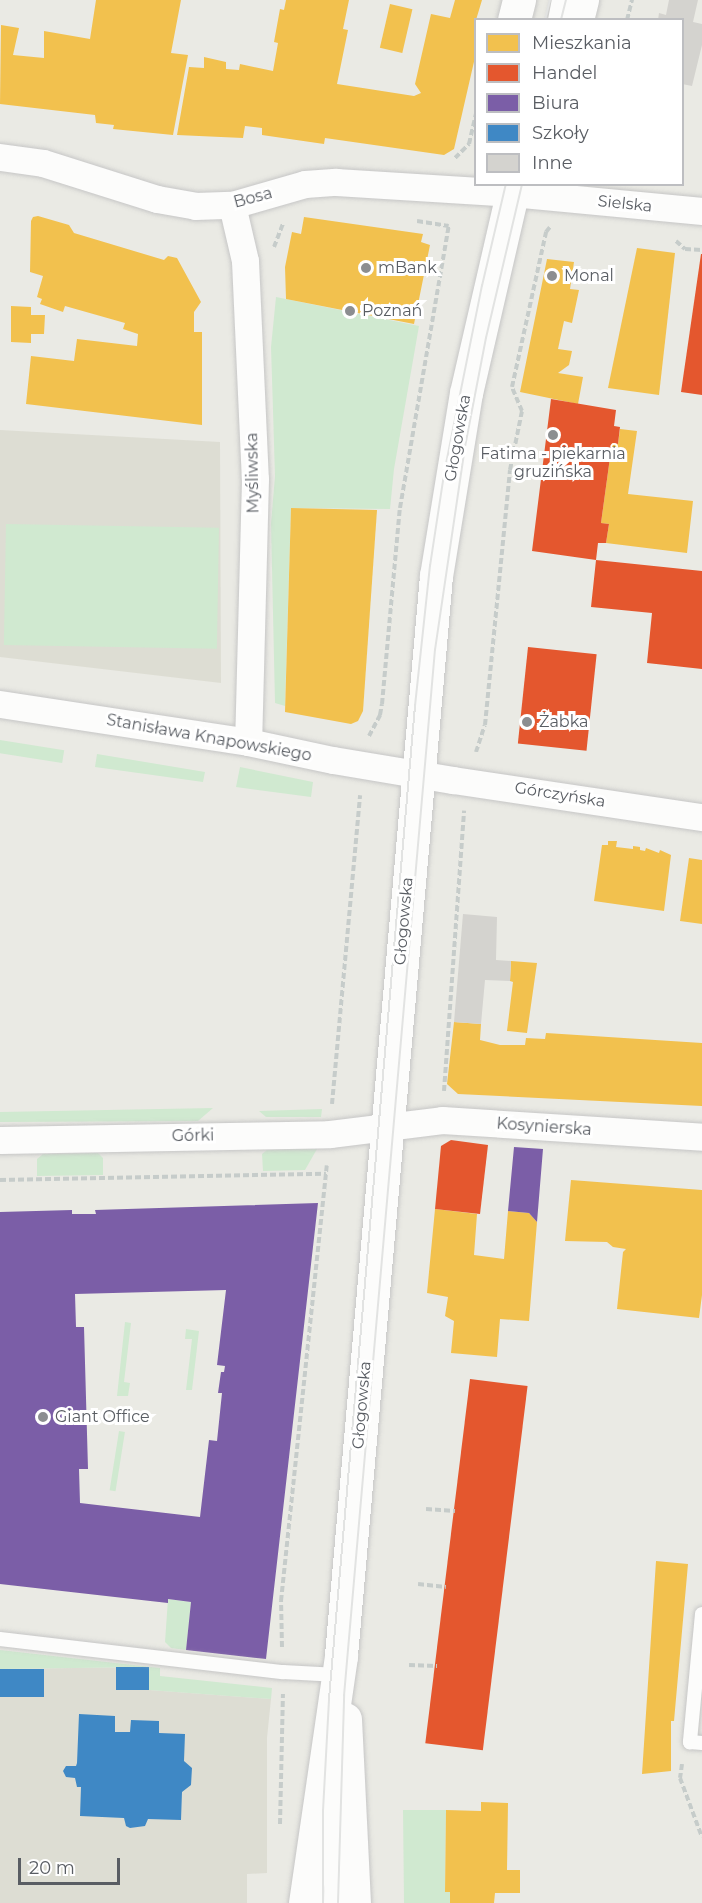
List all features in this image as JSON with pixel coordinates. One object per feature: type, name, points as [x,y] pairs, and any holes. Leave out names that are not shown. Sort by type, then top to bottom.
[{"type":"street","points":[[514,18],[519,0]]},
{"type":"street","points":[[578,18],[582,0]]},
{"type":"street","name":"Bosa","points":[[0,157],[43,163],[178,204],[232,205],[320,182],[448,189],[513,187]]},
{"type":"street","name":"Sielska","points":[[513,187],[567,198],[702,211]]},
{"type":"street","name":"Głogowska","points":[[305,1903],[339,1665],[433,606],[448,497],[466,393],[513,187]]},
{"type":"street","name":"Myśliwska","points":[[232,205],[245,261],[255,479],[248,742]]},
{"type":"street","name":"Stanisława Knapowskiego","points":[[0,704],[248,742],[418,774]]},
{"type":"street","name":"Górczyńska","points":[[418,774],[702,817]]},
{"type":"street","name":"Kosynierska","points":[[386,1128],[442,1120],[702,1137]]},
{"type":"street","name":"Górki","points":[[0,1140],[330,1134],[386,1128]]},
{"type":"street","name":"Głogowska","points":[[339,1665],[351,1801],[354,1903]]},
{"type":"lane","points":[[556,18],[560,0]]},
{"type":"lane","points":[[699,1743],[690,1742],[702,1614]]},
{"type":"lane","points":[[0,1639],[283,1672],[339,1665],[332,1812],[332,1903]]},
{"type":"path","points":[[628,18],[632,0]]},
{"type":"path","points":[[360,741],[368,737],[380,716],[400,508],[449,226],[445,206],[454,159],[470,144],[474,123]]},
{"type":"path","points":[[443,1101],[466,782],[485,725],[510,470],[522,411],[512,387],[546,232],[566,212],[567,198]]},
{"type":"path","points":[[272,250],[282,224],[290,216]]},
{"type":"path","points":[[414,220],[449,226]]},
{"type":"path","points":[[279,1834],[283,1672],[281,1601],[330,1134],[360,788]]},
{"type":"path","points":[[0,1180],[326,1174]]},
{"type":"path","points":[[426,1509],[454,1511]]},
{"type":"path","points":[[418,1584],[446,1587]]},
{"type":"path","points":[[408,1665],[437,1666]]},
{"type":"path","points":[[699,1743],[683,1756],[680,1778],[702,1837]]},
{"type":"shaded area","points":[[0,430],[220,442],[221,683],[0,657]]},
{"type":"shaded area","points":[[149,1667],[149,1690],[271,1699],[267,1738],[267,1873],[247,1874],[247,1903],[0,1903],[0,1669]]},
{"type":"green space","points":[[276,297],[419,326],[394,469],[390,509],[291,508],[285,706],[275,703],[271,524],[275,476],[271,347]]},
{"type":"green space","points":[[6,524],[219,528],[217,649],[4,645]]},
{"type":"green space","points":[[0,740],[64,750],[62,763],[0,753]]},
{"type":"green space","points":[[97,754],[205,772],[203,782],[95,767]]},
{"type":"green space","points":[[240,767],[313,782],[311,797],[236,787]]},
{"type":"green space","points":[[213,1108],[198,1121],[0,1122],[0,1112]]},
{"type":"green space","points":[[322,1109],[321,1117],[266,1117],[259,1111]]},
{"type":"green space","points":[[317,1149],[305,1170],[263,1171],[262,1154],[267,1150]]},
{"type":"green space","points":[[98,1153],[103,1158],[103,1175],[37,1176],[37,1159],[43,1154]]},
{"type":"green space","points":[[125,1322],[131,1323],[124,1382],[130,1383],[128,1396],[117,1396]]},
{"type":"green space","points":[[186,1329],[199,1331],[192,1390],[186,1390],[192,1339],[185,1339]]},
{"type":"green space","points":[[119,1431],[125,1432],[116,1491],[110,1490]]},
{"type":"green space","points":[[168,1599],[191,1602],[186,1650],[171,1648],[165,1642]]},
{"type":"green space","points":[[0,1650],[160,1668],[160,1676],[272,1688],[271,1699],[149,1690],[148,1667],[0,1669]]},
{"type":"green space","points":[[403,1810],[446,1810],[445,1892],[450,1892],[450,1903],[404,1903]]},
{"type":"building: Mieszkania","points":[[96,0],[181,0],[171,53],[188,55],[173,135],[113,129],[114,125],[96,123],[95,115],[0,104],[1,25],[19,28],[13,55],[44,58],[44,31],[90,39]]},
{"type":"building: Mieszkania","points":[[286,0],[349,0],[343,29],[348,30],[337,84],[414,96],[421,93],[415,84],[431,14],[450,18],[455,0],[482,0],[477,18],[474,18],[474,62],[454,149],[444,155],[325,138],[324,144],[262,135],[262,128],[245,126],[243,138],[177,135],[189,67],[204,68],[204,57],[226,62],[226,69],[239,70],[240,64],[273,71],[278,43],[274,42],[280,9],[284,10]]},
{"type":"building: Mieszkania","points":[[390,4],[412,9],[402,53],[380,48]]},
{"type":"building: Mieszkania","points":[[38,216],[69,225],[74,233],[164,260],[168,256],[177,258],[201,302],[194,312],[194,332],[202,332],[202,425],[26,404],[31,356],[74,361],[77,339],[137,346],[138,334],[123,329],[125,323],[65,306],[63,312],[40,304],[42,299],[37,297],[43,276],[30,272],[31,221],[33,217]]},
{"type":"building: Mieszkania","points":[[304,217],[423,234],[421,242],[430,245],[414,324],[286,299],[285,267],[292,232],[301,234]]},
{"type":"building: Mieszkania","points":[[637,248],[675,253],[659,395],[608,388]]},
{"type":"building: Mieszkania","points":[[547,259],[574,262],[570,289],[579,290],[572,323],[564,321],[558,349],[572,351],[569,365],[558,373],[583,377],[578,404],[520,392]]},
{"type":"building: Mieszkania","points":[[11,306],[31,307],[31,315],[45,315],[44,334],[31,334],[31,343],[11,342]]},
{"type":"building: Mieszkania","points":[[620,429],[637,431],[628,494],[693,501],[687,553],[606,543],[609,524],[601,523],[612,443],[618,444]]},
{"type":"building: Mieszkania","points":[[291,508],[377,510],[363,711],[358,721],[351,724],[285,712]]},
{"type":"building: Mieszkania","points":[[608,841],[617,841],[616,847],[633,849],[633,846],[640,847],[640,850],[645,851],[646,848],[659,853],[660,850],[671,855],[664,911],[594,901],[602,845],[608,845]]},
{"type":"building: Mieszkania","points":[[689,858],[702,860],[702,924],[680,921]]},
{"type":"building: Mieszkania","points":[[511,961],[537,963],[527,1033],[507,1031],[513,982],[510,981]]},
{"type":"building: Mieszkania","points":[[454,1022],[481,1024],[480,1040],[500,1045],[525,1045],[526,1038],[545,1039],[546,1033],[702,1043],[702,1106],[458,1094],[447,1084]]},
{"type":"building: Mieszkania","points":[[571,1180],[702,1190],[702,1295],[699,1318],[617,1309],[623,1252],[626,1249],[613,1247],[607,1242],[565,1241]]},
{"type":"building: Mieszkania","points":[[435,1209],[477,1214],[474,1255],[504,1259],[508,1211],[529,1213],[537,1222],[529,1321],[500,1319],[497,1357],[451,1353],[454,1321],[445,1316],[448,1297],[427,1293]]},
{"type":"building: Mieszkania","points":[[656,1561],[688,1564],[674,1721],[671,1721],[671,1771],[642,1774]]},
{"type":"building: Mieszkania","points":[[481,1802],[508,1803],[507,1870],[520,1870],[520,1893],[495,1893],[494,1903],[450,1903],[450,1892],[445,1892],[446,1810],[481,1811]]},
{"type":"building: Handel","points":[[702,254],[702,395],[681,392]]},
{"type":"building: Handel","points":[[551,399],[616,410],[614,426],[620,427],[618,444],[612,443],[601,523],[609,524],[606,543],[598,543],[596,560],[532,551]]},
{"type":"building: Handel","points":[[596,560],[702,571],[702,669],[647,663],[652,613],[591,607]]},
{"type":"building: Handel","points":[[528,647],[597,654],[586,751],[518,743]]},
{"type":"building: Handel","points":[[451,1140],[488,1145],[480,1214],[435,1209],[441,1146]]},
{"type":"building: Handel","points":[[470,1379],[528,1386],[483,1750],[425,1743]]},
{"type":"building: Biura","points":[[514,1147],[543,1149],[537,1222],[529,1213],[508,1211]]},
{"type":"building: Biura","name":"Giant Office","points":[[318,1203],[266,1659],[186,1650],[191,1602],[168,1599],[168,1603],[0,1584],[0,1212],[72,1210],[72,1214],[96,1214],[95,1210]],"holes":[[[226,1290],[217,1365],[225,1366],[224,1372],[221,1372],[218,1393],[222,1393],[217,1441],[209,1440],[200,1517],[80,1503],[79,1469],[88,1469],[84,1327],[76,1327],[75,1294]]]},
{"type":"building: Szkoły","points":[[116,1667],[149,1667],[149,1690],[116,1690]]},
{"type":"building: Szkoły","points":[[0,1669],[44,1669],[44,1697],[0,1697]]},
{"type":"building: Szkoły","points":[[79,1714],[115,1716],[115,1732],[130,1732],[131,1720],[159,1721],[159,1733],[185,1734],[184,1761],[192,1768],[191,1785],[182,1792],[181,1820],[148,1819],[145,1826],[130,1828],[126,1826],[124,1818],[80,1816],[81,1787],[77,1787],[75,1778],[66,1777],[63,1771],[66,1766],[76,1766],[77,1763]]},
{"type":"building: Inne","points":[[669,0],[698,0],[693,22],[702,24],[702,45],[692,86],[684,84],[684,18],[658,18],[659,13],[666,15]]},
{"type":"building: Inne","points":[[463,914],[497,917],[496,960],[511,961],[510,981],[485,980],[481,1024],[454,1022]]},
{"type":"tram line","points":[[546,18],[550,0]]},
{"type":"tram line","points":[[562,18],[566,0]]},
{"type":"tram line","points":[[323,1903],[323,1811],[329,1699],[415,706],[430,566],[444,474],[482,286],[506,186]]},
{"type":"tram line","points":[[338,1903],[344,1696],[435,650],[465,447],[486,338],[522,186]]},
{"type":"place","name":"mBank","points":[[366,268]]},
{"type":"place","name":"Monal","points":[[552,276]]},
{"type":"place","name":"Poznań","points":[[350,311]]},
{"type":"place","name":"Fatima - piekarnia gruzińska","points":[[553,435]]},
{"type":"place","name":"Żabka","points":[[527,722]]},
{"type":"place","name":"Giant Office","points":[[43,1417]]}]
